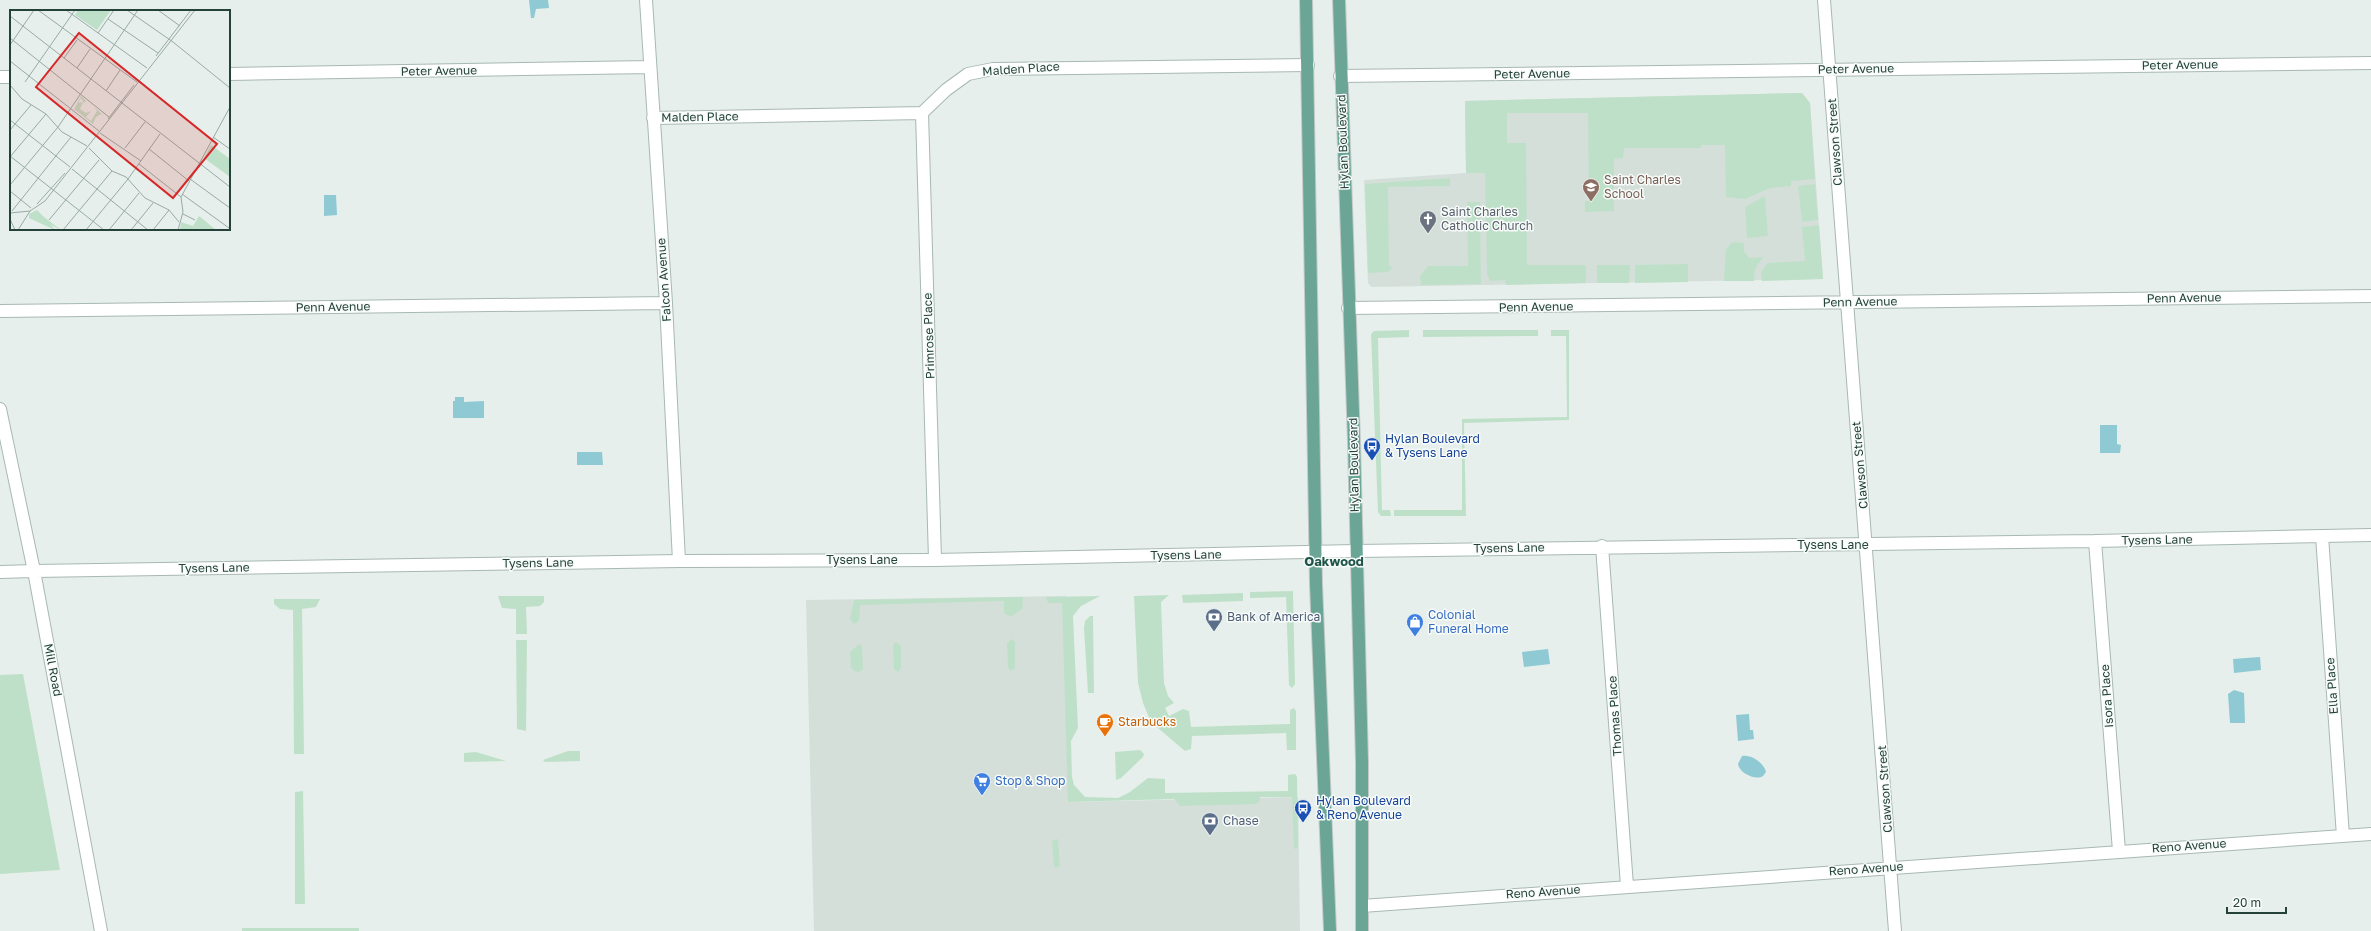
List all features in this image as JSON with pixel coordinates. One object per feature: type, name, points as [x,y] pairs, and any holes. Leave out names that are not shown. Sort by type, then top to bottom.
[{"type":"main road","points":[[1306,0],[1316,552],[1330,931]]},
{"type":"main road","name":"Hylan Boulevard","points":[[1339,0],[1340,76],[1362,756],[1362,931]]},
{"type":"street","name":"Falcon Avenue","points":[[646,0],[666,303],[679,560]]},
{"type":"street","name":"Clawson Street","points":[[1824,0],[1895,931]]},
{"type":"street","name":"Peter Avenue","points":[[1340,76],[2371,63]]},
{"type":"street","name":"Malden Place","points":[[653,118],[922,113],[946,90],[968,74],[993,68],[1308,65]]},
{"type":"street","name":"Peter Avenue","points":[[230,74],[650,67]]},
{"type":"street","name":"Primrose Place","points":[[922,113],[935,560]]},
{"type":"street","name":"Penn Avenue","points":[[1348,308],[2371,296]]},
{"type":"street","name":"Penn Avenue","points":[[0,311],[666,303]]},
{"type":"street","name":"Mill Road","points":[[0,409],[34,571],[102,931]]},
{"type":"street","name":"Tysens Lane","points":[[0,572],[679,560],[935,560],[1602,546],[2095,541],[2371,535]]},
{"type":"street","name":"Ella Place","points":[[2322,536],[2343,836]]},
{"type":"street","name":"Isora Place","points":[[2095,541],[2119,851]]},
{"type":"street","name":"Thomas Place","points":[[1602,546],[1627,886]]},
{"type":"street","name":"Reno Avenue","points":[[1362,906],[2371,834]]},
{"type":"shaded area","name":"Saint Charles School","points":[[1802,93],[1810,103],[1823,279],[1371,287],[1368,283],[1364,180],[1466,173],[1465,101]]},
{"type":"shaded area","points":[[1066,596],[1071,802],[1298,797],[1300,931],[814,931],[806,600]]},
{"type":"green space","points":[[1802,93],[1810,103],[1815,179],[1791,181],[1791,186],[1770,188],[1745,199],[1726,197],[1725,145],[1701,145],[1701,148],[1624,148],[1623,158],[1614,159],[1614,211],[1585,212],[1585,201],[1589,201],[1588,113],[1507,113],[1507,143],[1526,143],[1527,265],[1586,265],[1586,283],[1506,285],[1505,280],[1490,281],[1487,274],[1485,173],[1466,173],[1465,101]]},
{"type":"green space","points":[[1450,178],[1450,186],[1388,187],[1389,266],[1393,267],[1388,272],[1368,273],[1365,184]]},
{"type":"green space","points":[[1815,184],[1818,220],[1802,222],[1798,186]]},
{"type":"green space","points":[[1765,196],[1768,236],[1747,238],[1745,207]]},
{"type":"green space","points":[[1467,202],[1480,202],[1481,284],[1421,285],[1420,276],[1428,266],[1468,266]]},
{"type":"green space","points":[[1819,225],[1823,279],[1762,281],[1761,272],[1768,263],[1805,261],[1802,227]]},
{"type":"green space","points":[[1731,243],[1744,243],[1744,251],[1749,258],[1763,257],[1755,269],[1754,281],[1724,281],[1726,250]]},
{"type":"green space","points":[[1688,264],[1688,282],[1635,283],[1635,265]]},
{"type":"green space","points":[[1597,265],[1630,265],[1629,283],[1597,283]]},
{"type":"green space","points":[[1409,330],[1409,337],[1378,338],[1382,510],[1390,510],[1391,516],[1381,516],[1378,512],[1371,334],[1374,331]]},
{"type":"green space","points":[[1423,330],[1538,330],[1538,336],[1423,337]]},
{"type":"green space","points":[[1551,330],[1569,330],[1569,420],[1464,423],[1466,516],[1394,516],[1394,510],[1462,510],[1462,419],[1567,417],[1566,336],[1551,336]]},
{"type":"green space","points":[[1293,591],[1295,684],[1292,688],[1289,685],[1286,597],[1250,598],[1250,592]]},
{"type":"green space","points":[[1243,593],[1243,601],[1183,603],[1182,595]]},
{"type":"green space","points":[[1169,595],[1161,602],[1164,683],[1168,696],[1174,703],[1165,708],[1169,716],[1183,709],[1189,711],[1191,727],[1290,724],[1290,710],[1294,708],[1296,711],[1296,750],[1287,750],[1286,733],[1192,736],[1191,749],[1185,751],[1151,722],[1143,703],[1138,683],[1134,596]]},
{"type":"green space","points":[[498,596],[544,596],[544,602],[540,606],[526,607],[527,634],[516,634],[516,609],[502,608]]},
{"type":"green space","points":[[1100,596],[1081,606],[1073,616],[1078,728],[1071,741],[1072,777],[1074,785],[1085,797],[1118,798],[1130,792],[1148,778],[1165,779],[1165,793],[1288,791],[1288,775],[1295,774],[1297,777],[1298,848],[1294,849],[1292,797],[1260,797],[1260,801],[1256,804],[1180,806],[1174,799],[1068,802],[1062,603],[1048,603],[1046,597]]},
{"type":"green space","points":[[1023,597],[1022,609],[1011,617],[1004,613],[1004,601],[860,605],[859,621],[854,624],[850,619],[854,600]]},
{"type":"green space","points":[[274,599],[320,599],[316,607],[302,609],[304,754],[294,754],[293,610],[280,609],[274,604]]},
{"type":"green space","points":[[1090,616],[1093,616],[1094,693],[1088,693],[1084,628],[1085,621]]},
{"type":"green space","points":[[1012,639],[1015,642],[1015,668],[1010,671],[1008,667],[1007,643]]},
{"type":"green space","points":[[516,640],[527,640],[526,731],[517,729]]},
{"type":"green space","points":[[896,642],[901,646],[901,668],[898,672],[894,669],[893,645]]},
{"type":"green space","points":[[859,644],[862,646],[863,669],[858,673],[851,668],[850,652]]},
{"type":"green space","points":[[23,674],[60,870],[0,874],[0,675]]},
{"type":"green space","points":[[1140,750],[1144,754],[1143,757],[1121,778],[1116,780],[1115,752]]},
{"type":"green space","points":[[568,751],[580,751],[580,761],[545,762],[543,760]]},
{"type":"green space","points":[[476,752],[506,761],[464,762],[464,753]]},
{"type":"green space","points":[[303,791],[305,904],[295,904],[295,792]]},
{"type":"green space","points":[[1058,839],[1060,866],[1056,868],[1054,866],[1052,841]]},
{"type":"green space","points":[[242,928],[359,928],[359,931],[242,931]]},
{"type":"water","points":[[529,0],[548,0],[549,8],[536,9],[534,18],[531,18]]},
{"type":"water","points":[[324,195],[336,195],[337,215],[324,216]]},
{"type":"water","points":[[455,397],[464,397],[464,402],[484,401],[484,418],[453,418],[453,401],[455,401]]},
{"type":"water","points":[[2100,425],[2117,425],[2117,444],[2121,445],[2120,453],[2100,453]]},
{"type":"water","points":[[577,452],[602,452],[603,465],[577,465]]},
{"type":"water","points":[[1548,649],[1550,664],[1524,667],[1522,652]]},
{"type":"water","points":[[2260,657],[2261,670],[2234,673],[2233,659]]},
{"type":"water","points":[[2234,690],[2244,693],[2245,723],[2230,723],[2228,694]]},
{"type":"water","points":[[1749,714],[1750,730],[1753,730],[1754,739],[1738,741],[1736,715]]},
{"type":"water","points":[[1742,756],[1749,756],[1760,762],[1766,772],[1763,776],[1756,778],[1752,777],[1741,770],[1738,764]]},
{"type":"place","name":"Saint Charles School","points":[[1591,202]]},
{"type":"place","name":"Saint Charles Catholic Church","points":[[1428,234]]},
{"type":"place","name":"Hylan Boulevard & Tysens Lane","points":[[1372,461]]},
{"type":"place","name":"Bank of America","points":[[1214,632]]},
{"type":"place","name":"Colonial Funeral Home","points":[[1415,637]]},
{"type":"place","name":"Starbucks","points":[[1105,737]]},
{"type":"place","name":"Stop & Shop","points":[[982,796]]},
{"type":"place","name":"Hylan Boulevard & Reno Avenue","points":[[1303,823]]},
{"type":"place","name":"Chase","points":[[1210,836]]},
{"type":"district","name":"Oakwood","points":[[1334,561]]}]
